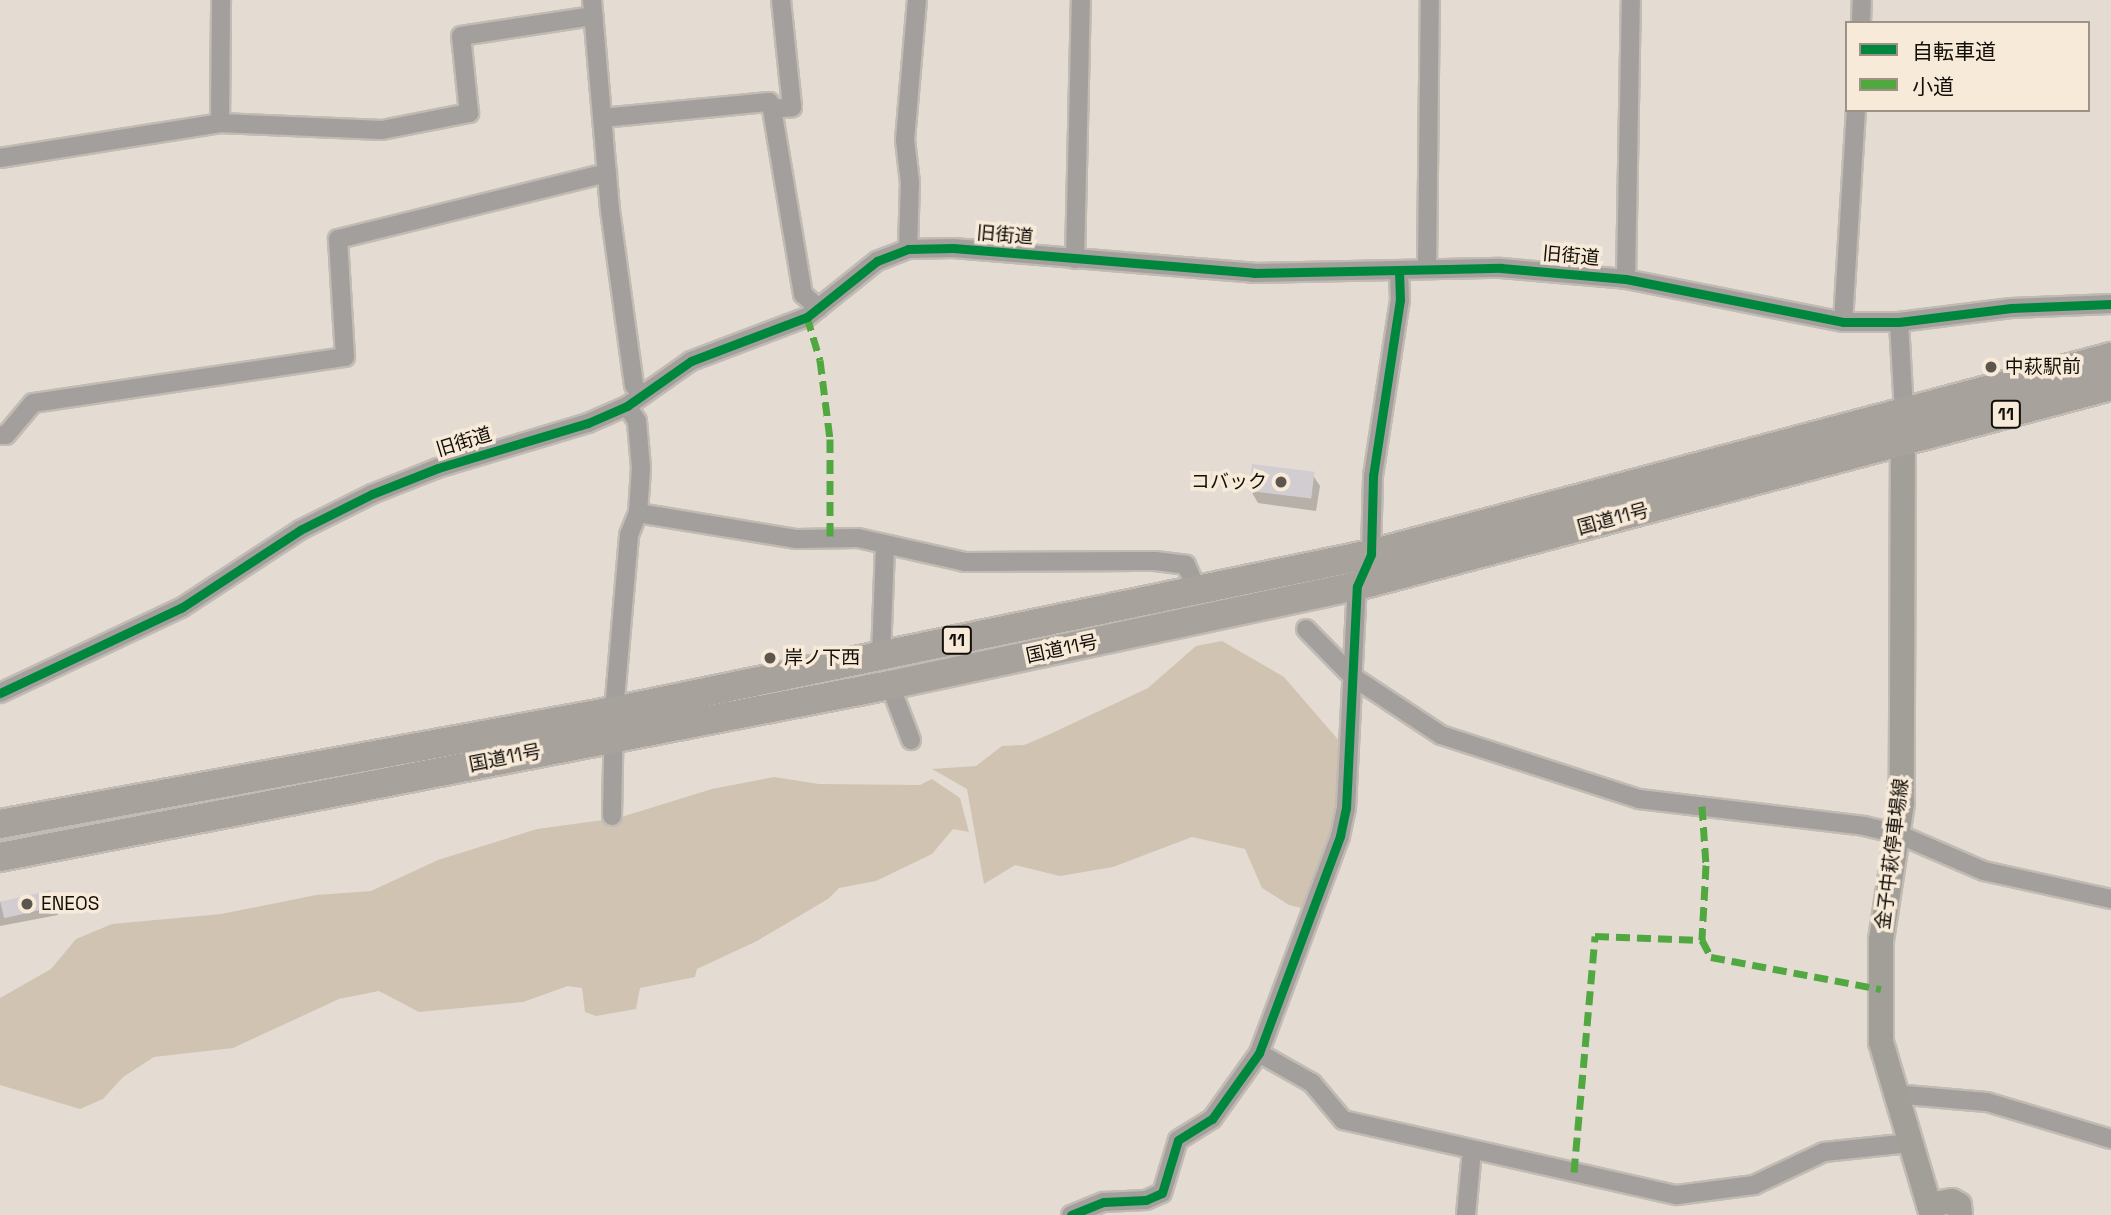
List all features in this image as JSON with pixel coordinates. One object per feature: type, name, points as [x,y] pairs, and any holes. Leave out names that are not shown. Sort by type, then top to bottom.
[{"type":"highway","name":"国道11号","points":[[0,857],[612,724],[881,656],[1371,554],[2111,356]]},
{"type":"highway","name":"国道11号","points":[[0,824],[612,724],[890,685],[1357,586],[2111,386]]},
{"type":"main road","name":"金子中萩停車場線","points":[[1904,412],[1901,443],[1902,803],[1881,940],[1881,1042],[1930,1210],[1952,1201],[1959,1205],[1961,1215]]},
{"type":"street","points":[[220,123],[221,0]]},
{"type":"street","points":[[772,109],[792,107],[781,0]]},
{"type":"street","points":[[908,249],[911,183],[905,140],[917,0]]},
{"type":"street","points":[[1075,259],[1081,0]]},
{"type":"street","points":[[1427,269],[1430,0]]},
{"type":"street","points":[[1626,279],[1630,0]]},
{"type":"street","points":[[1861,21],[1862,0]]},
{"type":"street","points":[[0,158],[220,123],[382,131],[469,113],[461,36],[593,8],[607,173],[634,385],[641,468],[638,513],[629,534],[612,724],[612,816]]},
{"type":"street","points":[[602,118],[769,102],[803,294],[818,308]]},
{"type":"street","points":[[1843,322],[1856,112]]},
{"type":"street","points":[[0,435],[6,435],[33,403],[345,357],[338,239],[607,173]]},
{"type":"street","name":"旧街道","points":[[0,693],[181,608],[300,530],[372,494],[438,468],[588,424],[634,400],[691,361],[745,343],[818,308],[877,261],[908,249],[953,247],[1254,273],[1501,268],[1626,279],[1843,322],[1899,322],[2011,308],[2111,304]]},
{"type":"street","points":[[1071,1215],[1104,1202],[1146,1200],[1162,1193],[1178,1140],[1223,1107],[1259,1053],[1340,836],[1346,808],[1357,586],[1371,554],[1373,476],[1400,300],[1399,271]]},
{"type":"street","points":[[1899,322],[1904,412]]},
{"type":"street","points":[[638,513],[797,539],[830,536],[965,562],[1155,561],[1186,565],[1198,592]]},
{"type":"street","points":[[881,656],[885,546]]},
{"type":"street","points":[[1306,629],[1353,677],[1441,735],[1640,799],[1784,814],[1898,834],[1984,871],[2111,899]]},
{"type":"street","points":[[890,685],[911,740]]},
{"type":"street","points":[[1259,1053],[1312,1083],[1343,1120],[1678,1195],[1754,1185],[1824,1152],[1909,1143]]},
{"type":"street","points":[[1894,1094],[1987,1102],[2111,1139]]},
{"type":"street","points":[[1466,1215],[1472,1150]]},
{"type":"shaded area","points":[[1222,641],[1284,677],[1341,743],[1336,827],[1305,909],[1289,905],[1262,888],[1245,849],[1192,837],[1113,867],[1060,876],[1015,865],[984,884],[967,789],[932,769],[976,766],[1002,746],[1024,745],[1048,735],[1148,688],[1196,646]]},
{"type":"shaded area","points":[[774,777],[819,784],[920,785],[932,779],[960,798],[969,832],[953,829],[932,854],[876,881],[839,888],[828,899],[757,941],[697,969],[695,977],[640,988],[636,1009],[596,1016],[585,1012],[582,988],[568,986],[523,1002],[419,1012],[379,991],[339,999],[233,1048],[154,1057],[123,1077],[103,1099],[80,1109],[0,1085],[0,998],[51,969],[76,939],[112,924],[221,914],[316,895],[371,891],[438,860],[537,829],[618,818],[712,789]]},
{"type":"building","name":"コバック","points":[[1252,464],[1315,472],[1311,498],[1249,491]]},
{"type":"building","name":"ENEOS","points":[[51,890],[55,907],[4,918],[0,902]]},
{"type":"marked path","points":[[807,317],[820,360],[830,439],[830,536]]},
{"type":"marked path","points":[[1702,806],[1706,865],[1702,940],[1711,957],[1881,989]]},
{"type":"marked path","points":[[1574,1172],[1595,936],[1702,940]]},
{"type":"cycle path","points":[[0,693],[181,608],[300,530],[372,494],[438,468],[588,423],[627,406],[691,361],[807,317],[877,261],[908,249],[953,248],[1254,273],[1501,268],[1626,279],[1843,322],[1899,322],[2011,308],[2111,304]]},
{"type":"cycle path","points":[[1071,1215],[1104,1202],[1146,1200],[1162,1193],[1178,1140],[1212,1119],[1259,1053],[1340,836],[1346,808],[1357,586],[1371,554],[1373,476],[1400,300],[1399,271]]},
{"type":"place","name":"中萩駅前","points":[[1991,367]]},
{"type":"place","name":"コバック","points":[[1281,482]]},
{"type":"place","name":"岸ノ下西","points":[[770,658]]},
{"type":"place","name":"ENEOS","points":[[27,904]]}]
